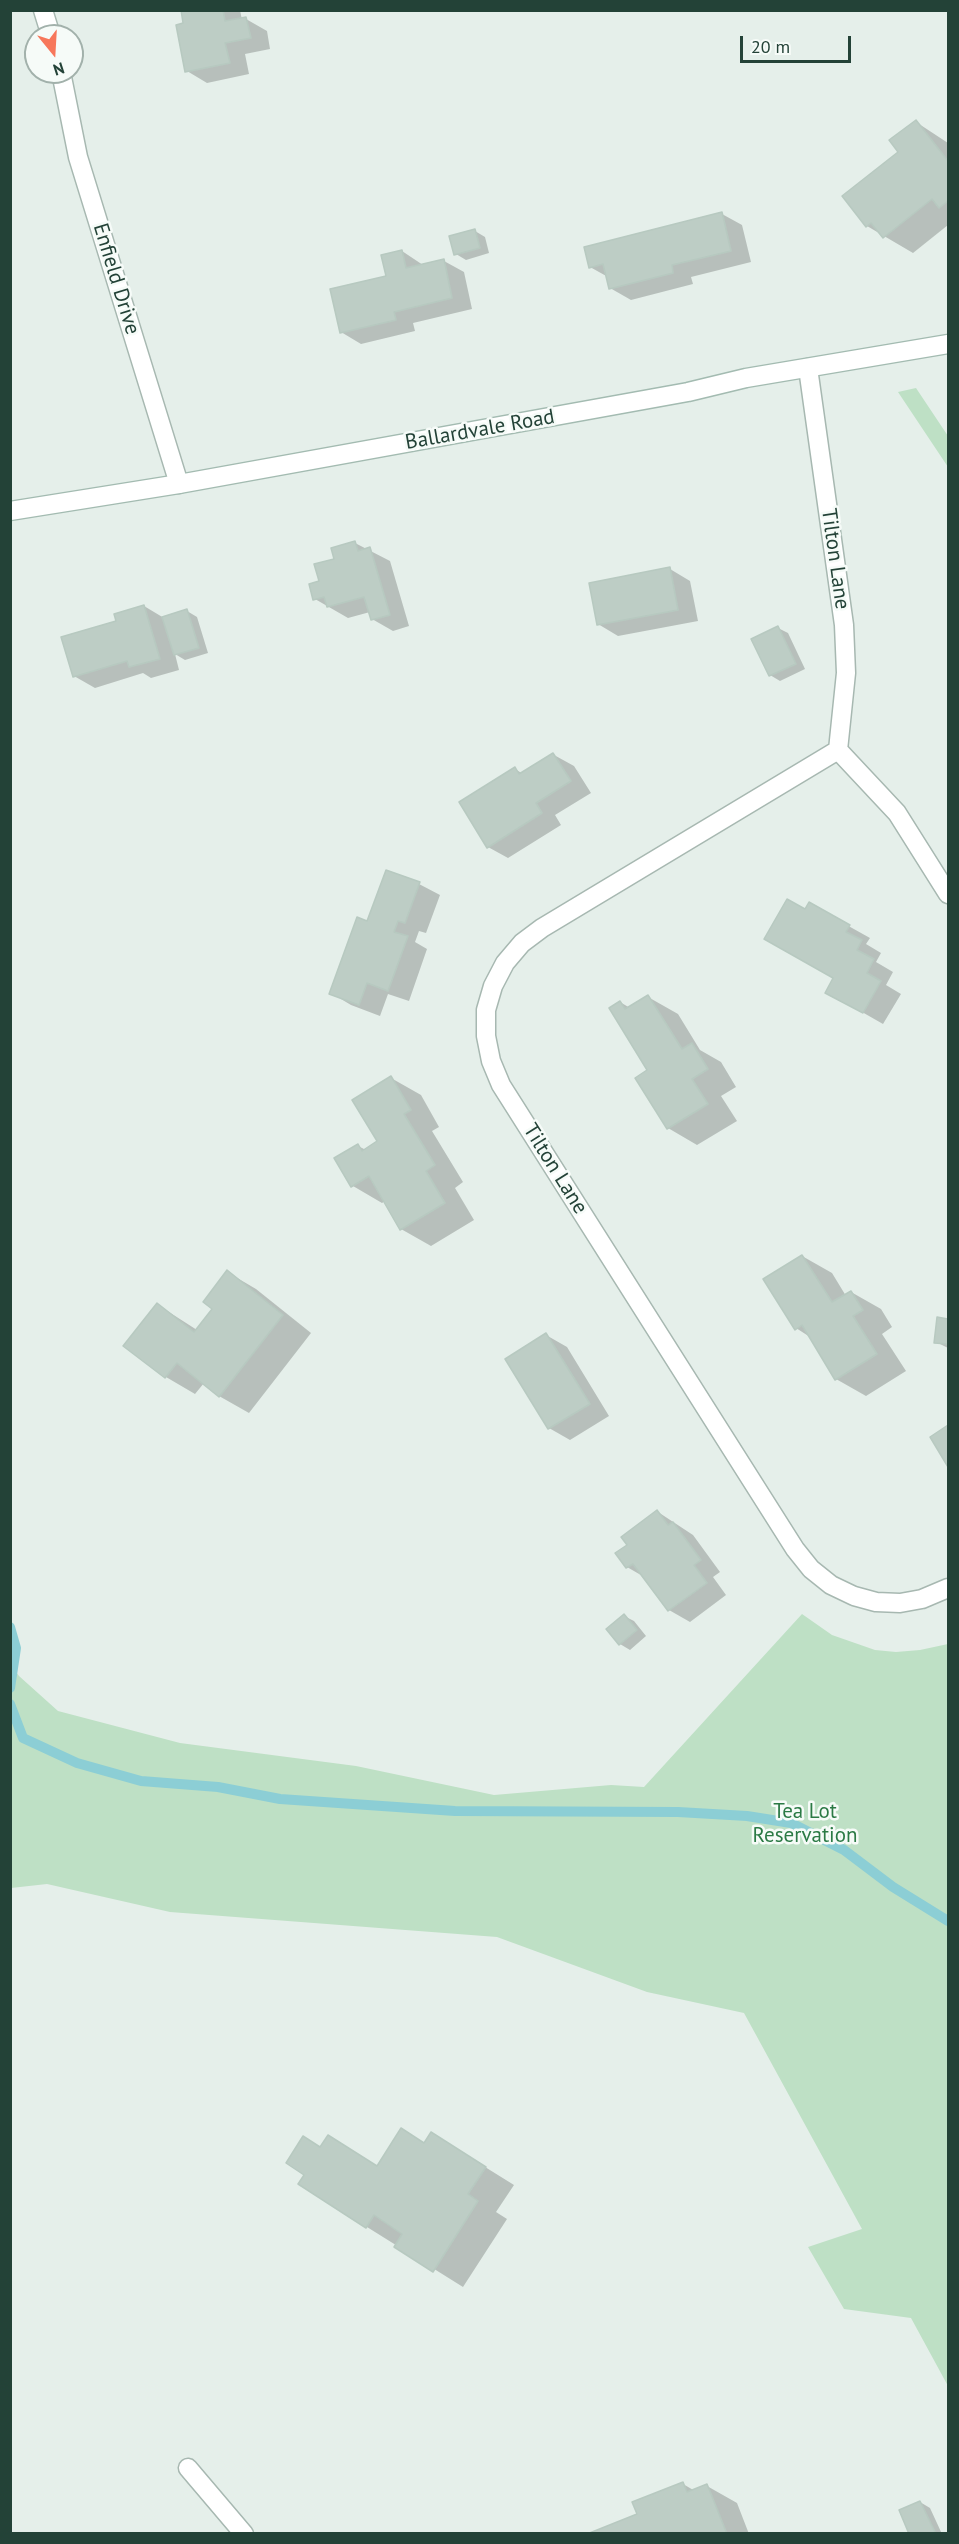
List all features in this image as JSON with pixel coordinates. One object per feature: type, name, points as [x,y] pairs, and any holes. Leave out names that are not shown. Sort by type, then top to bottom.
[{"type":"street","name":"Enfield Drive","points":[[63,84],[78,158],[179,484]]},
{"type":"street","name":"Ballardvale Road","points":[[10,511],[179,484],[688,392],[746,378],[948,344]]},
{"type":"street","name":"Tilton Lane","points":[[808,368],[844,625],[846,673],[838,750],[522,943],[505,963],[493,986],[486,1011],[486,1036],[491,1062],[501,1085],[789,1538],[811,1569],[831,1585],[854,1596],[876,1602],[900,1603],[922,1599],[948,1588]]},
{"type":"street","points":[[838,750],[897,813],[948,894]]},
{"type":"street","points":[[188,2469],[244,2534]]},
{"type":"green space","points":[[916,388],[948,436],[948,467],[898,392]]},
{"type":"green space","name":"Tea Lot Reservation","points":[[802,1614],[832,1635],[875,1650],[896,1652],[948,1644],[948,2386],[911,2318],[844,2309],[808,2247],[862,2229],[744,2013],[647,1992],[497,1937],[170,1912],[47,1884],[11,1888],[11,1665],[19,1676],[58,1711],[180,1743],[356,1766],[494,1795],[611,1785],[644,1787]]},
{"type":"building","points":[[181,10],[223,10],[225,21],[246,17],[251,38],[225,43],[230,63],[185,72],[176,25],[183,23]]},
{"type":"building","points":[[916,120],[948,161],[948,201],[939,208],[932,199],[883,238],[871,223],[866,227],[842,196],[898,152],[889,140]]},
{"type":"building","points":[[722,212],[731,251],[672,265],[673,273],[609,289],[603,264],[589,268],[584,247]]},
{"type":"building","points":[[475,229],[480,248],[454,255],[449,236]]},
{"type":"building","points":[[402,250],[406,268],[444,259],[452,298],[394,312],[396,320],[340,333],[330,289],[386,276],[381,255]]},
{"type":"building","points":[[355,541],[358,551],[370,547],[390,615],[371,620],[364,597],[327,607],[324,597],[313,600],[309,584],[319,581],[314,564],[334,559],[331,548]]},
{"type":"building","points":[[670,567],[678,610],[597,625],[589,583]]},
{"type":"building","points":[[144,605],[160,659],[129,667],[127,661],[73,677],[61,637],[116,621],[114,614]]},
{"type":"building","points":[[187,609],[199,648],[174,655],[162,617]]},
{"type":"building","points":[[778,626],[796,664],[769,676],[751,639]]},
{"type":"building","points":[[553,753],[571,781],[536,803],[542,813],[487,848],[459,802],[515,767],[519,774]]},
{"type":"building","points":[[386,870],[420,882],[405,923],[398,921],[394,932],[408,936],[388,991],[367,983],[359,1005],[329,994],[357,917],[367,921]]},
{"type":"building","points":[[787,899],[805,909],[809,902],[850,925],[846,932],[862,940],[857,950],[874,959],[867,973],[881,981],[863,1013],[825,993],[833,978],[764,939]]},
{"type":"building","points":[[648,995],[682,1049],[692,1043],[708,1069],[692,1079],[708,1104],[667,1129],[635,1078],[647,1070],[609,1008],[620,1001],[625,1009]]},
{"type":"building","points":[[391,1076],[411,1110],[404,1114],[435,1165],[426,1171],[445,1203],[400,1230],[369,1176],[351,1187],[334,1158],[358,1144],[362,1151],[377,1141],[352,1100]]},
{"type":"building","points":[[802,1255],[832,1302],[851,1291],[863,1310],[853,1316],[877,1354],[835,1380],[802,1325],[795,1330],[763,1279]]},
{"type":"building","points":[[227,1270],[283,1315],[219,1397],[177,1363],[165,1378],[123,1346],[157,1303],[194,1332],[212,1309],[203,1302]]},
{"type":"building","points":[[937,1317],[948,1319],[948,1344],[934,1343]]},
{"type":"building","points":[[546,1333],[590,1404],[548,1429],[505,1359]]},
{"type":"building","points":[[948,1425],[948,1467],[930,1437]]},
{"type":"building","points":[[657,1510],[668,1525],[673,1522],[701,1560],[694,1565],[707,1583],[668,1611],[633,1564],[626,1568],[615,1553],[627,1545],[621,1537]]},
{"type":"building","points":[[624,1614],[637,1630],[619,1645],[606,1629]]},
{"type":"building","points":[[401,2128],[424,2143],[431,2132],[486,2167],[468,2194],[478,2201],[433,2272],[394,2247],[402,2234],[374,2215],[366,2228],[298,2184],[304,2175],[286,2163],[303,2136],[320,2147],[328,2135],[377,2166]]},
{"type":"building","points":[[683,2482],[687,2492],[707,2484],[727,2534],[587,2534],[637,2514],[632,2502]]},
{"type":"building","points":[[920,2501],[936,2534],[909,2534],[899,2510]]},
{"type":"waterway","points":[[10,1627],[16,1648],[10,1688]]},
{"type":"waterway","points":[[10,1704],[23,1738],[77,1763],[141,1781],[218,1787],[280,1799],[455,1811],[678,1812],[747,1816],[791,1823],[844,1850],[893,1887],[948,1921]]}]
